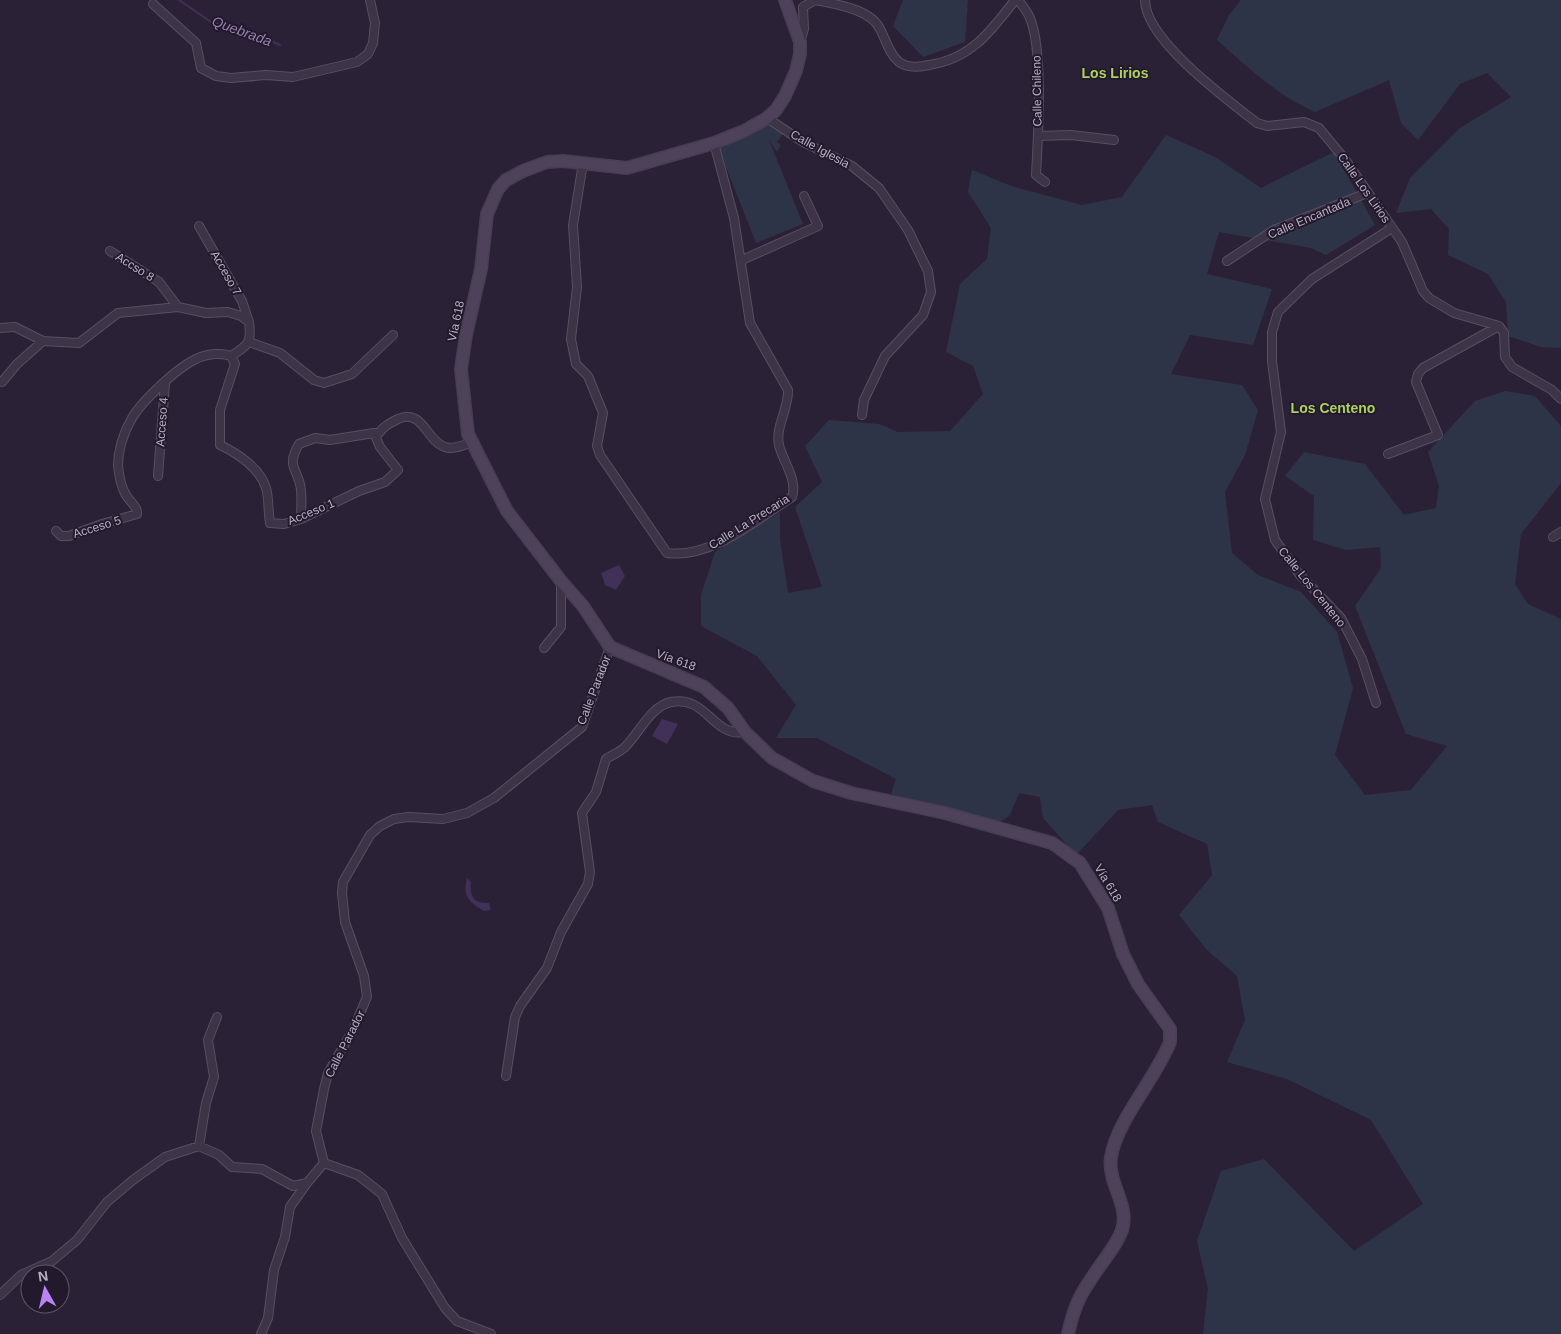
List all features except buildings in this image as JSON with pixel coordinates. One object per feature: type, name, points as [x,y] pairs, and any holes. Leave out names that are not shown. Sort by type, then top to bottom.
[{"type":"street","points":[[153,4],[196,43],[201,68],[207,72],[231,78],[266,75],[293,77],[357,62],[368,54],[373,43],[375,23],[370,0]]},
{"type":"street","name":"Vía 618","points":[[784,0],[800,42],[796,71],[785,96],[776,110],[767,118],[744,131],[714,143],[627,168],[583,163],[547,162],[506,180],[498,189],[487,214],[481,269],[466,335],[461,369],[464,405],[472,442],[507,511],[561,581],[583,606],[610,647],[704,687],[728,708],[745,732],[772,758],[813,781],[851,793],[945,812],[1052,843],[1080,863],[1098,888],[1108,908],[1123,954],[1138,984],[1170,1029],[1170,1042],[1121,1128],[1111,1155],[1110,1173],[1124,1215],[1122,1230],[1073,1308],[1068,1334]]},
{"type":"street","points":[[800,42],[804,29],[804,7],[815,0],[859,12],[874,20],[891,53],[900,63],[920,67],[936,64],[954,60],[978,45],[1017,0]]},
{"type":"street","name":"Calle Chileno","points":[[1017,0],[1029,16],[1036,38],[1038,136],[1036,175],[1045,182]]},
{"type":"street","name":"Calle Los Lirios","points":[[1145,0],[1148,13],[1155,26],[1180,60],[1205,84],[1257,123],[1267,126],[1304,122],[1319,128],[1347,162],[1402,242],[1423,291],[1429,298],[1454,314],[1499,326]]},
{"type":"street","name":"Calle Iglesia","points":[[767,118],[802,142],[852,166],[879,188],[908,230],[928,272],[931,292],[923,315],[885,356],[867,393],[862,415]]},
{"type":"street","points":[[1038,136],[1071,135],[1114,140]]},
{"type":"street","name":"Calle La Precaria","points":[[583,163],[573,224],[577,288],[570,339],[576,364],[588,376],[602,413],[597,446],[600,455],[667,553],[696,552],[715,546],[792,497],[795,488],[779,443],[789,399],[788,390],[750,323],[744,291],[742,260],[734,218],[714,143]]},
{"type":"street","name":"Calle Encantada","points":[[1227,261],[1274,230],[1367,193]]},
{"type":"street","points":[[742,260],[818,226],[804,196]]},
{"type":"street","name":"Acceso 7","points":[[199,226],[242,300],[249,322]]},
{"type":"street","name":"Calle Los Centeno","points":[[1376,703],[1362,659],[1341,618],[1300,575],[1275,540],[1264,499],[1281,432],[1272,361],[1272,332],[1278,312],[1312,279],[1392,228]]},
{"type":"street","name":"Accso 8","points":[[110,251],[159,282],[178,307]]},
{"type":"street","points":[[0,328],[16,327],[42,341],[79,343],[118,313],[178,307],[206,312],[228,312],[241,316],[249,322],[251,336],[249,342],[231,356]]},
{"type":"street","points":[[1388,454],[1438,435],[1416,382],[1418,374],[1423,368],[1499,326],[1504,333],[1506,357],[1512,367],[1552,390],[1561,399]]},
{"type":"street","points":[[249,342],[280,353],[314,380],[324,383],[352,374],[393,335]]},
{"type":"street","points":[[2,382],[17,364],[42,341]]},
{"type":"street","name":"Acceso 4","points":[[158,476],[165,383],[196,359],[224,354],[231,356]]},
{"type":"street","name":"Acceso 1","points":[[231,356],[235,364],[220,410],[220,445],[236,453],[259,474],[266,489],[266,507],[270,523],[284,524],[301,519],[359,490],[385,482],[398,470],[380,447],[374,433]]},
{"type":"street","name":"Acceso 5","points":[[56,531],[61,536],[69,536],[138,514],[137,509],[125,494],[119,475],[123,436],[133,416],[165,383]]},
{"type":"street","points":[[301,519],[301,488],[294,473],[292,462],[299,444],[315,438],[330,440],[379,433],[388,423],[409,417],[424,424],[437,442],[445,447],[454,447],[472,442]]},
{"type":"street","points":[[1553,537],[1561,532]]},
{"type":"street","points":[[544,648],[561,627],[561,581]]},
{"type":"street","name":"Calle Parador","points":[[324,1163],[316,1131],[328,1073],[353,1030],[366,997],[365,982],[345,922],[342,894],[343,882],[370,836],[380,826],[394,819],[408,817],[443,819],[466,812],[494,798],[582,727],[610,647]]},
{"type":"street","points":[[506,1076],[515,1017],[520,1006],[546,968],[561,932],[588,884],[590,872],[582,813],[596,792],[606,759],[623,749],[660,705],[673,702],[698,706],[724,730],[734,734],[745,732]]},
{"type":"street","points":[[199,1146],[206,1103],[214,1077],[208,1040],[217,1017]]},
{"type":"street","points":[[0,1294],[21,1275],[52,1261],[77,1240],[107,1202],[133,1180],[166,1157],[199,1146],[219,1155],[229,1165],[236,1168],[262,1169],[293,1186],[307,1183]]},
{"type":"street","points":[[261,1334],[268,1318],[274,1270],[285,1237],[290,1207],[324,1163],[358,1175],[382,1194],[402,1238],[445,1308],[457,1321],[491,1334]]},
{"type":"shaded area","points":[[903,0],[968,0],[965,42],[923,57],[893,26]]},
{"type":"shaded area","points":[[1241,0],[1561,0],[1561,348],[1541,347],[1508,336],[1506,302],[1488,274],[1448,255],[1449,229],[1431,209],[1396,213],[1410,178],[1460,128],[1511,97],[1487,73],[1460,84],[1418,140],[1401,123],[1389,80],[1315,112],[1275,89],[1217,40],[1229,15]]},
{"type":"shaded area","points":[[769,122],[784,132],[777,142],[781,145],[777,152],[769,140],[803,224],[756,243],[718,147]]},
{"type":"shaded area","points":[[1166,135],[1215,157],[1261,188],[1334,152],[1375,225],[1326,255],[1311,248],[1219,232],[1207,274],[1272,289],[1253,345],[1190,335],[1171,374],[1242,385],[1258,410],[1245,455],[1225,492],[1232,553],[1258,575],[1301,592],[1337,632],[1353,688],[1335,755],[1365,795],[1411,790],[1447,746],[1406,734],[1355,606],[1381,568],[1380,547],[1346,550],[1313,540],[1314,496],[1285,476],[1304,452],[1365,464],[1404,515],[1436,508],[1439,486],[1428,452],[1475,401],[1505,391],[1535,396],[1561,426],[1561,483],[1521,534],[1515,584],[1528,604],[1561,619],[1561,1334],[1203,1334],[1208,1289],[1197,1241],[1221,1171],[1264,1159],[1354,1251],[1423,1204],[1371,1120],[1287,1079],[1227,1062],[1245,1020],[1237,976],[1207,950],[1179,915],[1212,875],[1207,844],[1158,822],[1152,805],[1118,810],[1076,855],[1043,818],[1040,797],[1019,793],[1010,815],[997,824],[891,794],[896,779],[817,738],[776,738],[796,705],[757,656],[701,626],[701,595],[715,552],[780,512],[780,539],[788,593],[822,587],[795,507],[822,482],[805,446],[829,420],[879,424],[898,432],[950,431],[983,394],[973,366],[946,352],[960,284],[987,259],[991,228],[968,192],[972,170],[1014,187],[1082,205],[1122,197]]},
{"type":"shaded area","points":[[619,565],[625,576],[616,590],[605,585],[601,573]]},
{"type":"shaded area","points":[[662,719],[678,724],[667,744],[652,736]]},
{"type":"shaded area","points":[[467,878],[471,882],[471,891],[474,898],[480,902],[489,903],[491,910],[484,911],[474,905],[468,898],[465,889]]},
{"type":"waterway","name":"Quebrada","points":[[179,0],[211,22],[233,30],[256,34],[280,45]]},
{"type":"district","name":"Los Lirios","points":[[1115,73]]},
{"type":"district","name":"Los Centeno","points":[[1333,408]]}]
